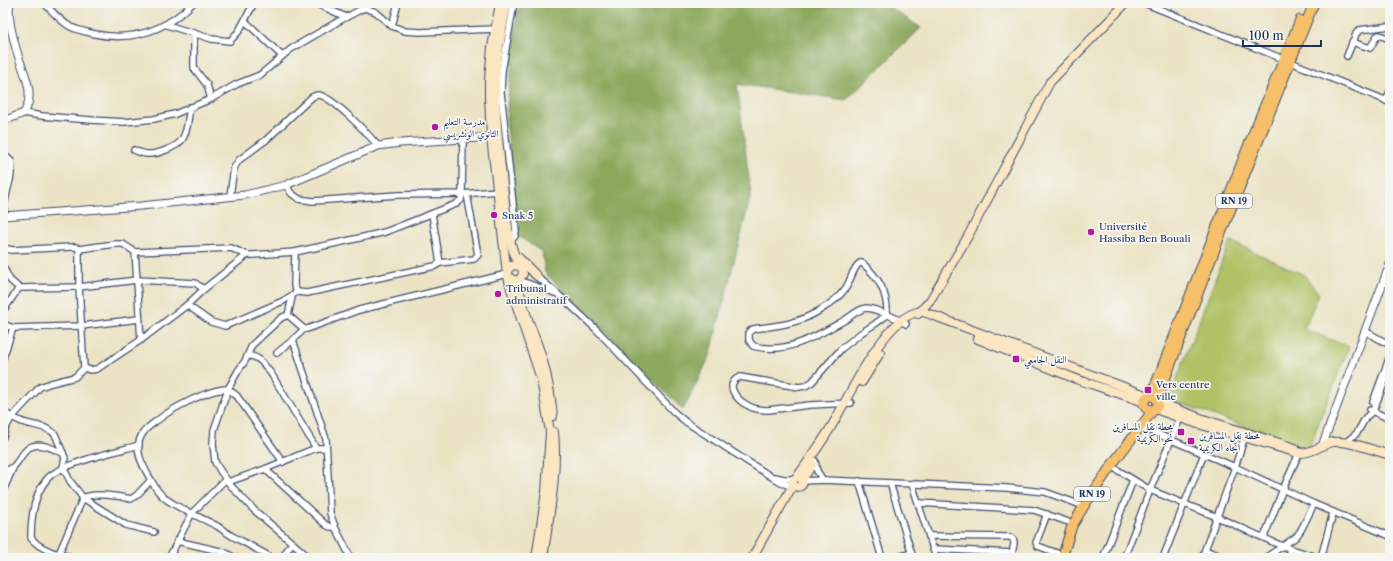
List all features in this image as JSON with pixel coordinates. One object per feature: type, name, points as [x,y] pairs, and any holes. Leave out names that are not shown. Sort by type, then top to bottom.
[{"type":"main road","points":[[503,3],[495,29],[489,79],[497,191],[508,274],[512,292],[541,379],[552,446],[536,558]]},
{"type":"main road","points":[[503,3],[496,74],[494,137],[511,246],[520,267],[522,276],[518,280],[512,280],[508,274]]},
{"type":"main road","points":[[797,482],[815,461],[848,403],[866,364],[882,341],[913,314],[917,314],[931,299],[964,244],[1010,160],[1050,82],[1126,3]]},
{"type":"main road","name":"RN 19","points":[[1062,556],[1074,524],[1084,506],[1111,466],[1141,427],[1152,403],[1222,231],[1308,3]]},
{"type":"main road","name":"RN 19","points":[[1286,60],[1314,3]]},
{"type":"main road","points":[[511,246],[537,276]]},
{"type":"main road","points":[[508,274],[511,266],[515,265],[520,267]]},
{"type":"main road","points":[[518,280],[521,299],[543,360],[550,395],[553,490],[543,558]]},
{"type":"main road","points":[[917,314],[1076,379],[1152,403],[1181,415],[1302,452],[1314,450],[1334,442],[1345,443],[1390,455]]},
{"type":"main road","name":"RN 19","points":[[1134,437],[1142,414],[1152,403]]},
{"type":"main road","points":[[752,558],[758,553],[797,482],[829,435]]},
{"type":"street","points":[[10,3],[10,19],[18,55],[29,92],[28,104],[24,112]]},
{"type":"street","points":[[44,3],[72,28],[114,37],[140,34],[156,30],[167,25],[182,14],[193,3]]},
{"type":"street","points":[[167,25],[212,39],[230,41],[245,21],[254,3]]},
{"type":"street","points":[[315,3],[346,17]]},
{"type":"street","points":[[392,26],[398,3]]},
{"type":"street","points":[[503,3],[501,87],[516,230],[511,246]]},
{"type":"street","points":[[1144,3],[1388,102],[1390,91]]},
{"type":"street","points":[[3,121],[24,112],[42,116],[125,122],[163,118],[211,99],[237,84],[260,75],[282,56],[360,10],[368,9],[376,12],[392,26],[405,31],[420,32],[495,29]]},
{"type":"street","points":[[245,21],[282,56]]},
{"type":"street","points":[[1347,56],[1352,42],[1358,31],[1362,28],[1390,26]]},
{"type":"street","points":[[194,33],[194,68],[207,86],[211,99]]},
{"type":"street","points":[[1352,42],[1370,48],[1379,35],[1390,39]]},
{"type":"street","points":[[230,196],[234,168],[239,160],[266,140],[316,95],[323,96],[333,103],[358,125],[378,146]]},
{"type":"street","points":[[134,150],[148,154],[164,151],[177,145],[182,141],[187,128],[190,107]]},
{"type":"street","points":[[3,154],[11,162],[12,170],[3,207],[4,215],[140,206],[254,193],[286,185],[378,146],[400,143],[494,137]]},
{"type":"street","points":[[187,305],[212,322],[225,326],[294,294],[307,293],[435,266],[440,263],[474,259],[478,255],[465,194],[463,140]]},
{"type":"street","points":[[286,185],[291,193],[299,199],[313,201],[397,195],[465,194],[497,191]]},
{"type":"street","points":[[3,248],[12,250],[76,247],[78,249],[123,244],[135,252],[231,248],[247,255],[295,252],[385,232],[456,204],[465,194]]},
{"type":"street","points":[[432,214],[440,263]]},
{"type":"street","points":[[78,249],[84,368]]},
{"type":"street","points":[[135,252],[140,340]]},
{"type":"street","points":[[295,252],[294,294],[288,315],[281,318],[252,345],[248,356],[228,389],[213,437],[215,462],[227,480],[254,510],[310,558]]},
{"type":"street","points":[[84,368],[90,370],[98,369],[140,340],[187,305],[204,289],[247,255]]},
{"type":"street","points":[[887,315],[887,303],[882,285],[865,265],[860,263],[856,266],[845,290],[829,305],[793,322],[753,329],[748,334],[749,340],[753,346],[759,348],[786,348],[822,333],[864,309],[876,310],[887,315],[904,322]]},
{"type":"street","points":[[1322,446],[1390,264]]},
{"type":"street","points":[[3,267],[10,280],[19,288],[79,287],[137,280],[195,283],[204,289]]},
{"type":"street","points":[[520,267],[537,276],[596,329],[674,412],[686,422],[769,475],[797,482],[824,480],[1007,488],[1041,492],[1058,496],[1084,506]]},
{"type":"street","points":[[277,353],[294,340],[304,329],[359,310],[508,274]]},
{"type":"street","points":[[518,280],[557,294]]},
{"type":"street","points":[[3,311],[19,288]]},
{"type":"street","points":[[288,315],[304,329]]},
{"type":"street","points":[[848,403],[762,410],[748,406],[744,403],[733,392],[732,384],[740,377],[799,387],[808,385],[841,349],[887,315]]},
{"type":"street","points":[[3,324],[13,328],[81,326],[139,319]]},
{"type":"street","points":[[3,358],[13,328]]},
{"type":"street","points":[[1365,331],[1390,345]]},
{"type":"street","points":[[294,340],[326,439],[330,512],[335,527],[351,558]]},
{"type":"street","points":[[248,356],[255,357],[264,364],[316,448]]},
{"type":"street","points":[[1371,412],[1390,356]]},
{"type":"street","points":[[3,437],[6,427],[12,417],[40,387],[74,377],[84,368]]},
{"type":"street","points":[[1345,443],[1357,433],[1366,417],[1371,412],[1390,370]]},
{"type":"street","points":[[272,558],[192,513],[179,508],[165,498],[156,490],[144,469],[139,458],[139,444],[144,432],[165,414],[217,390],[228,389],[237,396],[283,462]]},
{"type":"street","points":[[3,412],[28,424],[52,431],[55,434],[65,458],[63,467],[70,481],[83,498],[126,525],[154,532]]},
{"type":"street","points":[[1371,412],[1390,419]]},
{"type":"street","points":[[1124,558],[1181,415]]},
{"type":"street","points":[[1141,427],[1390,536]]},
{"type":"street","points":[[1202,558],[1245,435]]},
{"type":"street","points":[[77,558],[58,556],[36,544],[31,538],[33,508],[41,489],[47,479],[63,467],[139,444]]},
{"type":"street","points":[[3,491],[13,468],[25,449],[35,445],[46,446],[63,453]]},
{"type":"street","points":[[169,558],[192,513],[227,480],[265,469],[316,448],[326,448]]},
{"type":"street","points":[[1264,537],[1283,489],[1302,452]]},
{"type":"street","points":[[1163,558],[1204,454]]},
{"type":"street","points":[[815,461],[818,471],[824,480]]},
{"type":"street","points":[[1111,466],[1150,490],[1184,503],[1282,546],[1320,558],[1333,512]]},
{"type":"street","points":[[3,472],[13,468]]},
{"type":"street","points":[[265,469],[326,525],[335,527]]},
{"type":"street","points":[[58,556],[83,498],[87,496],[106,496],[131,499],[137,495],[151,480]]},
{"type":"street","points":[[1103,558],[1133,480]]},
{"type":"street","points":[[858,482],[882,558]]},
{"type":"street","points":[[890,483],[912,555],[894,558]]},
{"type":"street","points":[[912,484],[936,558]]},
{"type":"street","points":[[919,503],[1024,508],[1047,514],[1074,524]]},
{"type":"street","points":[[1265,558],[1296,537],[1314,504]]},
{"type":"street","points":[[1047,514],[1036,543],[1038,546],[1062,556]]},
{"type":"street","points":[[929,536],[1010,537],[1013,538],[1014,541],[1012,553]]},
{"type":"street","points":[[177,542],[224,552],[235,558]]},
{"type":"street","points":[[282,558],[292,543]]},
{"type":"street","points":[[934,549],[1012,553],[1017,558]]},
{"type":"street","points":[[1287,558],[1290,549]]},
{"type":"street","points":[[1205,550],[1225,558]]},
{"type":"green space","points":[[520,3],[808,3],[821,8],[851,3],[884,3],[921,28],[846,100],[737,84],[751,195],[710,356],[683,410],[545,273],[542,252],[518,236],[506,118],[516,22]]},
{"type":"green space","points":[[1230,241],[1304,275],[1319,294],[1304,329],[1349,347],[1308,450],[1169,399]]},
{"type":"place","name":"مدرسة التعليم الثانوي الونشريسي","points":[[435,127]]},
{"type":"place","name":"Snak 5","points":[[494,215]]},
{"type":"place","name":"Université Hassiba Ben Bouali","points":[[1091,232]]},
{"type":"place","name":"Tribunal administratif","points":[[498,294]]},
{"type":"place","name":"النقل الجامعي","points":[[1016,359]]},
{"type":"place","name":"Vers centre ville","points":[[1148,390]]},
{"type":"place","name":"محطة نقل المسافرين نحو الكريمية","points":[[1181,432]]},
{"type":"place","name":"محطة نقل المسافرين اتجاه الكريمية","points":[[1191,441]]}]
